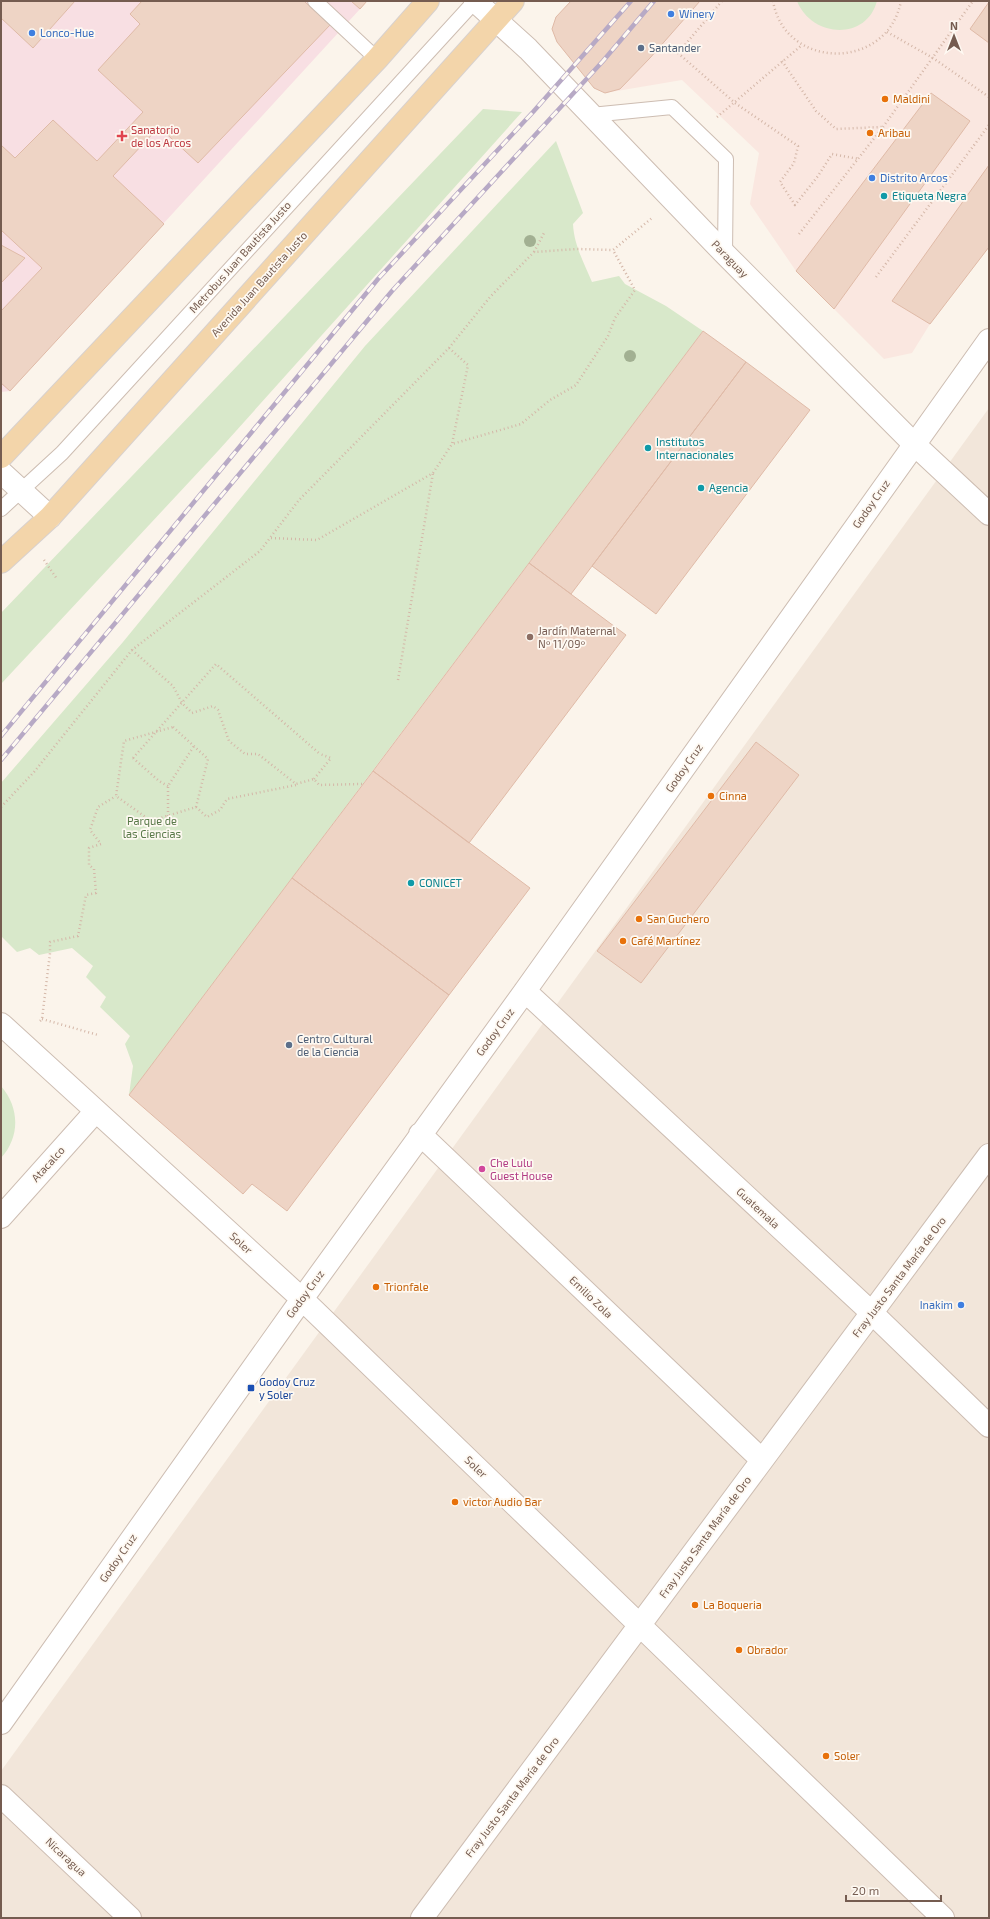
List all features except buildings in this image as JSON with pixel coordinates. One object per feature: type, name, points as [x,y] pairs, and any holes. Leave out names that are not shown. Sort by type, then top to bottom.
[{"type":"main road","points":[[1,456],[377,59],[428,1]]},
{"type":"main road","name":"Avenida Juan Bautista Justo","points":[[1,562],[50,517],[513,1]]},
{"type":"street","name":"Paraguay","points":[[475,1],[528,49],[725,254],[914,444],[989,514]]},
{"type":"street","name":"Godoy Cruz","points":[[1,1723],[302,1299],[525,991],[989,340]]},
{"type":"street","points":[[1,472],[50,517]]},
{"type":"street","name":"Guatemala","points":[[525,991],[872,1313],[989,1426]]},
{"type":"street","name":"Soler","points":[[1,1024],[95,1112],[302,1299],[943,1918]]},
{"type":"street","name":"Atacalco","points":[[1,1217],[95,1112]]},
{"type":"street","name":"Emilio Zola","points":[[420,1134],[762,1460]]},
{"type":"street","name":"Fray Justo Santa María de Oro","points":[[422,1918],[989,1155]]},
{"type":"street","name":"Nicaragua","points":[[1,1796],[130,1918]]},
{"type":"lane","points":[[316,1],[377,59]]},
{"type":"lane","name":"Metrobus Juan Bautista Justo","points":[[1,509],[62,453],[475,1]]},
{"type":"lane","points":[[591,115],[672,107],[726,159],[725,254]]},
{"type":"path","points":[[722,1],[678,53],[735,103],[798,146],[794,163],[780,182],[795,205],[818,176],[832,154],[859,159]]},
{"type":"path","points":[[772,1],[774,10],[785,30],[802,45],[824,53],[847,54],[869,46],[887,32],[899,12],[901,1]]},
{"type":"path","points":[[799,234],[883,127],[973,1]]},
{"type":"path","points":[[887,32],[933,58],[989,97]]},
{"type":"path","points":[[700,135],[719,115],[802,45]]},
{"type":"path","points":[[782,61],[816,110],[836,129],[883,127]]},
{"type":"path","points":[[876,277],[989,125]]},
{"type":"path","points":[[534,252],[577,249],[612,250],[674,201]]},
{"type":"path","points":[[1,807],[34,772],[132,650],[260,551],[299,500],[449,348],[490,297],[534,252],[544,233]]},
{"type":"path","points":[[452,444],[521,424],[550,400],[576,384],[608,336],[615,318],[635,290],[612,250]]},
{"type":"path","points":[[398,680],[433,473],[452,444],[468,366],[449,348]]},
{"type":"path","points":[[271,538],[317,540],[433,473]]},
{"type":"path","points":[[132,650],[173,686],[182,703],[192,713],[213,706],[218,710],[229,740],[246,754],[258,754],[296,784]]},
{"type":"path","points":[[168,786],[159,781],[134,758],[216,664],[320,754],[331,758],[314,779],[227,799],[220,810],[207,817],[196,807]]},
{"type":"path","points":[[116,796],[124,740],[173,727],[208,759],[196,807]]},
{"type":"path","points":[[168,816],[168,786],[194,746]]},
{"type":"path","points":[[314,779],[319,786],[362,784]]},
{"type":"path","points":[[116,796],[151,821],[196,807]]},
{"type":"path","points":[[98,1035],[42,1019],[50,942],[78,936],[86,896],[96,893],[94,869],[89,865],[89,848],[101,844],[90,830],[98,807],[116,796]]},
{"type":"shaded area","name":"Sanatorio de los Arcos","points":[[75,1],[351,1],[360,9],[10,391],[1,392],[1,283],[25,258],[1,245],[1,18],[33,48]]},
{"type":"shaded area","name":"Distrito Arcos","points":[[571,1],[989,1],[989,247],[930,324],[912,353],[884,359],[796,271],[750,204],[759,153],[682,80],[605,93],[594,88],[557,42],[552,29],[556,17]]},
{"type":"shaded area","points":[[989,408],[989,1918],[1,1918],[1,1771]]},
{"type":"green space","points":[[797,1],[877,1],[871,14],[862,23],[851,29],[838,30],[826,28],[814,22],[804,13]]},
{"type":"green space","points":[[483,109],[522,112],[218,451],[1,684],[1,613]]},
{"type":"green space","name":"Parque de las Ciencias","points":[[556,141],[583,213],[573,224],[574,232],[580,254],[592,282],[619,276],[625,284],[666,306],[703,331],[129,1095],[133,1066],[125,1044],[130,1036],[100,1007],[106,997],[86,977],[93,966],[72,948],[39,955],[30,948],[17,952],[1,936],[1,783],[123,642],[365,346]]},
{"type":"green space","points":[[1,1086],[12,1104],[15,1122],[12,1141],[1,1158]]},
{"type":"railway","points":[[1,736],[378,279],[533,112],[631,1]]},
{"type":"railway","points":[[1,760],[392,291],[603,61],[654,1]]},
{"type":"place","name":"Winery","points":[[671,14]]},
{"type":"place","name":"Lonco-Hue","points":[[32,33]]},
{"type":"place","name":"Santander","points":[[641,48]]},
{"type":"place","name":"Maldini","points":[[885,99]]},
{"type":"place","name":"Aribau","points":[[870,133]]},
{"type":"place","name":"Sanatorio de los Arcos","points":[[122,136]]},
{"type":"place","name":"Distrito Arcos","points":[[872,178]]},
{"type":"place","name":"Etiqueta Negra","points":[[884,196]]},
{"type":"place","name":"Institutos Internacionales","points":[[648,448]]},
{"type":"place","name":"Agencia","points":[[701,488]]},
{"type":"place","name":"Jardín Maternal Nº 11/09º","points":[[530,637]]},
{"type":"place","name":"Cinna","points":[[711,796]]},
{"type":"place","name":"CONICET","points":[[411,883]]},
{"type":"place","name":"San Guchero","points":[[639,919]]},
{"type":"place","name":"Café Martínez","points":[[623,941]]},
{"type":"place","name":"Centro Cultural de la Ciencia","points":[[289,1045]]},
{"type":"place","name":"Che Lulu Guest House","points":[[482,1169]]},
{"type":"place","name":"Trionfale","points":[[376,1287]]},
{"type":"place","name":"Inakim","points":[[961,1305]]},
{"type":"place","name":"Godoy Cruz y Soler","points":[[251,1388]]},
{"type":"place","name":"victor Audio Bar","points":[[455,1502]]},
{"type":"place","name":"La Boqueria","points":[[695,1605]]},
{"type":"place","name":"Obrador","points":[[739,1650]]},
{"type":"place","name":"Soler","points":[[826,1756]]}]
